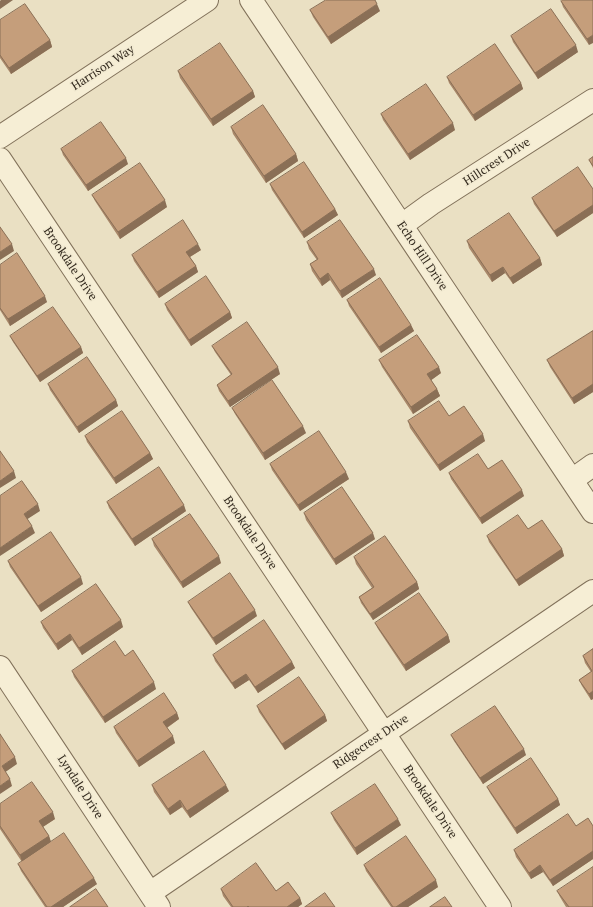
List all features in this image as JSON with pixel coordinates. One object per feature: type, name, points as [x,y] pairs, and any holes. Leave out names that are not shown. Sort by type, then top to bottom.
[{"type":"street","name":"Harrison Way","points":[[0,137],[207,0]]},
{"type":"street","name":"Echo Hill Drive","points":[[251,0],[593,512]]},
{"type":"street","name":"Hillcrest Drive","points":[[402,225],[431,204],[593,100]]},
{"type":"street","name":"Brookdale Drive","points":[[0,159],[500,907]]},
{"type":"street","points":[[572,480],[593,465]]},
{"type":"street","name":"Ridgecrest Drive","points":[[155,900],[384,733],[593,591]]},
{"type":"street","name":"Lyndale Drive","points":[[0,667],[155,900]]},
{"type":"building","points":[[326,0],[375,0],[377,4],[328,37],[310,10]]},
{"type":"building","points":[[593,0],[593,35],[587,39],[561,1]]},
{"type":"building","points":[[25,4],[50,40],[9,68],[0,55],[0,20]]},
{"type":"building","points":[[551,9],[576,45],[535,73],[511,36]]},
{"type":"building","points":[[220,43],[253,91],[211,119],[178,71]]},
{"type":"building","points":[[495,44],[521,83],[473,115],[447,77]]},
{"type":"building","points":[[426,84],[453,123],[408,154],[381,114]]},
{"type":"building","points":[[263,105],[296,154],[264,176],[231,127]]},
{"type":"building","points":[[101,122],[126,158],[86,185],[61,149]]},
{"type":"building","points":[[593,157],[593,166],[589,160]]},
{"type":"building","points":[[304,162],[335,209],[302,232],[270,184]]},
{"type":"building","points":[[140,163],[165,200],[118,232],[92,195]]},
{"type":"building","points":[[578,167],[593,189],[593,205],[554,231],[532,198]]},
{"type":"building","points":[[509,213],[540,258],[510,278],[503,267],[490,275],[467,241]]},
{"type":"building","points":[[183,220],[198,244],[186,252],[196,266],[157,292],[132,255]]},
{"type":"building","points":[[340,220],[374,269],[340,291],[328,273],[320,279],[310,264],[318,259],[307,242]]},
{"type":"building","points":[[0,227],[12,244],[0,252]]},
{"type":"building","points":[[17,253],[45,296],[8,319],[0,308],[0,265]]},
{"type":"building","points":[[206,276],[230,312],[189,340],[165,304]]},
{"type":"building","points":[[380,278],[411,325],[379,347],[347,300]]},
{"type":"building","points":[[53,307],[81,347],[37,376],[10,336]]},
{"type":"building","points":[[247,322],[278,367],[228,401],[217,385],[232,374],[212,346]]},
{"type":"building","points":[[593,331],[593,384],[572,398],[547,360]]},
{"type":"building","points":[[417,335],[439,367],[427,374],[437,389],[411,407],[379,360]]},
{"type":"building","points":[[87,357],[116,400],[77,427],[48,384]]},
{"type":"building","points":[[272,380],[303,426],[263,453],[232,408]]},
{"type":"building","points":[[439,401],[449,416],[464,406],[483,434],[438,465],[408,421]]},
{"type":"building","points":[[122,411],[150,453],[114,478],[85,436]]},
{"type":"building","points":[[319,431],[346,472],[298,505],[270,464]]},
{"type":"building","points":[[0,451],[14,471],[0,481]]},
{"type":"building","points":[[478,454],[488,469],[502,460],[522,490],[480,518],[449,473]]},
{"type":"building","points":[[159,467],[184,505],[132,539],[107,502]]},
{"type":"building","points":[[22,481],[38,504],[24,514],[32,526],[0,548],[0,496]]},
{"type":"building","points":[[342,487],[373,533],[334,559],[304,513]]},
{"type":"building","points":[[190,514],[219,556],[181,582],[152,539]]},
{"type":"building","points":[[518,515],[528,529],[542,520],[562,549],[516,580],[487,536]]},
{"type":"building","points":[[51,532],[81,577],[38,606],[8,561]]},
{"type":"building","points":[[385,536],[417,582],[370,614],[359,597],[374,587],[354,557]]},
{"type":"building","points":[[230,573],[255,610],[213,638],[188,602]]},
{"type":"building","points":[[96,584],[121,620],[79,648],[70,634],[56,644],[41,622]]},
{"type":"building","points":[[419,593],[448,635],[404,665],[375,623]]},
{"type":"building","points":[[264,620],[292,662],[255,687],[246,674],[232,683],[213,655]]},
{"type":"building","points":[[115,641],[125,656],[133,650],[154,682],[103,717],[72,671]]},
{"type":"building","points":[[593,649],[593,691],[589,694],[579,680],[592,671],[583,656]]},
{"type":"building","points":[[299,677],[325,715],[282,744],[257,706]]},
{"type":"building","points":[[164,693],[177,713],[163,722],[173,736],[137,761],[114,727]]},
{"type":"building","points":[[495,706],[524,749],[480,778],[451,735]]},
{"type":"building","points":[[0,734],[15,757],[2,766],[10,779],[0,786]]},
{"type":"building","points":[[204,751],[226,785],[187,811],[180,800],[168,809],[152,785]]},
{"type":"building","points":[[531,758],[558,799],[515,828],[487,787]]},
{"type":"building","points":[[32,782],[53,812],[39,821],[49,836],[20,855],[0,826],[0,804]]},
{"type":"building","points":[[375,784],[398,819],[355,848],[331,813]]},
{"type":"building","points":[[568,814],[576,826],[588,818],[593,826],[593,851],[550,880],[540,865],[529,873],[514,850]]},
{"type":"building","points":[[64,833],[94,878],[51,907],[47,907],[18,864]]},
{"type":"building","points":[[406,836],[436,880],[396,907],[393,907],[364,865]]},
{"type":"building","points":[[256,863],[276,891],[288,882],[300,898],[287,907],[233,907],[221,889]]},
{"type":"building","points":[[593,867],[593,907],[569,907],[557,891]]},
{"type":"building","points":[[96,889],[108,907],[70,907]]},
{"type":"building","points":[[325,893],[335,907],[305,907]]},
{"type":"building","points":[[445,897],[452,907],[430,907]]}]
